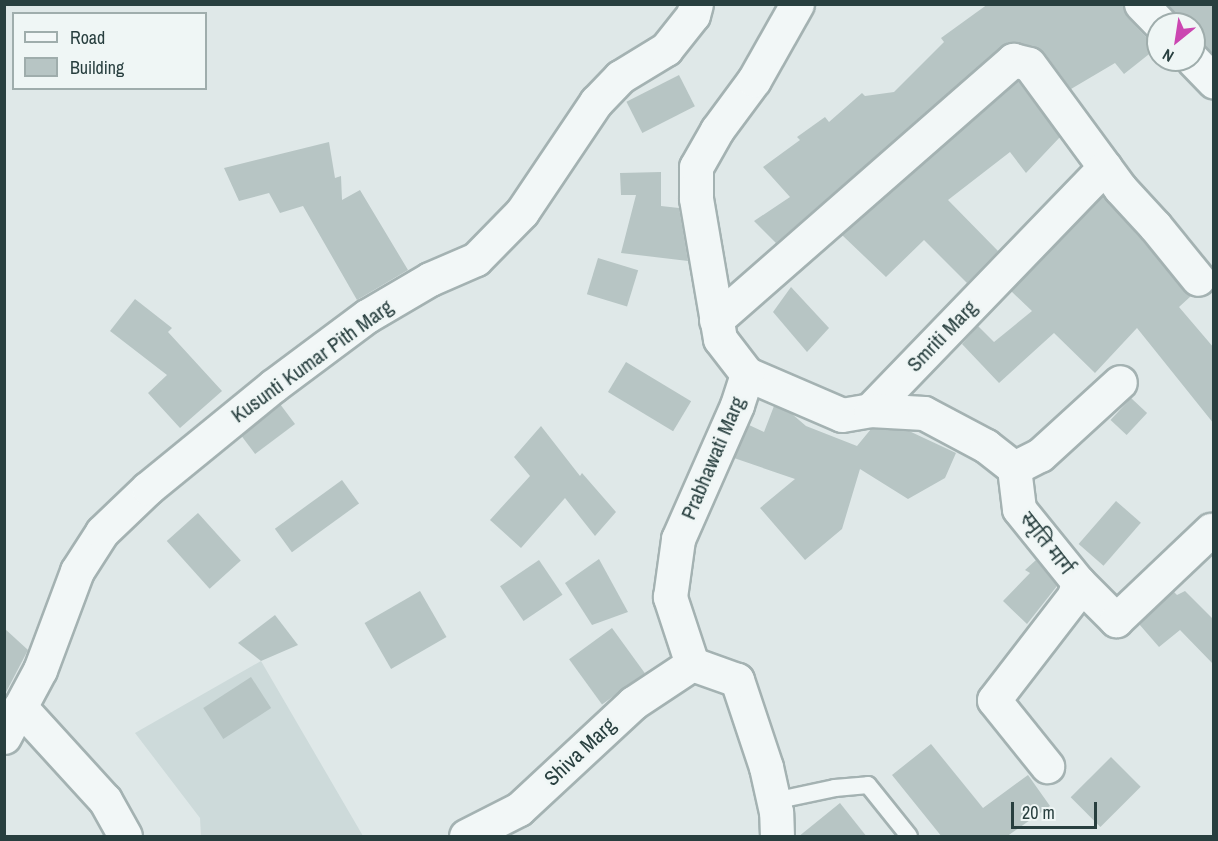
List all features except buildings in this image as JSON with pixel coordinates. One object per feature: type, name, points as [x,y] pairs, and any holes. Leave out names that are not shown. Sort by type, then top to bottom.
[{"type":"street","name":"Kusunti Kumar Pith Marg","points":[[4,737],[40,670],[76,571],[102,532],[148,488],[264,393],[367,316],[430,279],[476,259],[522,212],[596,102],[620,77],[666,49],[693,15],[696,4]]},
{"type":"street","name":"Prabhawati Marg","points":[[692,664],[670,597],[678,539],[737,405],[747,374],[720,339],[696,198],[696,167],[717,130],[754,80],[797,4]]},
{"type":"street","points":[[716,320],[1013,60],[1029,64],[1120,188],[1198,279]]},
{"type":"street","name":"Smriti Marg","points":[[870,410],[1105,167]]},
{"type":"street","points":[[747,374],[842,415],[870,410],[924,413],[986,446],[1014,468],[1040,455],[1120,382]]},
{"type":"street","name":"स्मृति मार्ग","points":[[1014,468],[1019,509],[1078,582],[1074,596],[994,700],[1047,766]]},
{"type":"street","points":[[1078,582],[1116,620],[1211,530]]},
{"type":"street","points":[[692,664],[737,680],[766,767],[774,801],[777,837]]},
{"type":"street","name":"Shiva Marg","points":[[466,837],[519,809],[633,703],[692,664]]},
{"type":"street","points":[[20,707],[105,800],[125,837]]},
{"type":"lane","points":[[774,801],[835,788],[868,784],[909,837]]},
{"type":"shaded area","points":[[261,661],[363,836],[201,836],[200,818],[135,733]]}]
